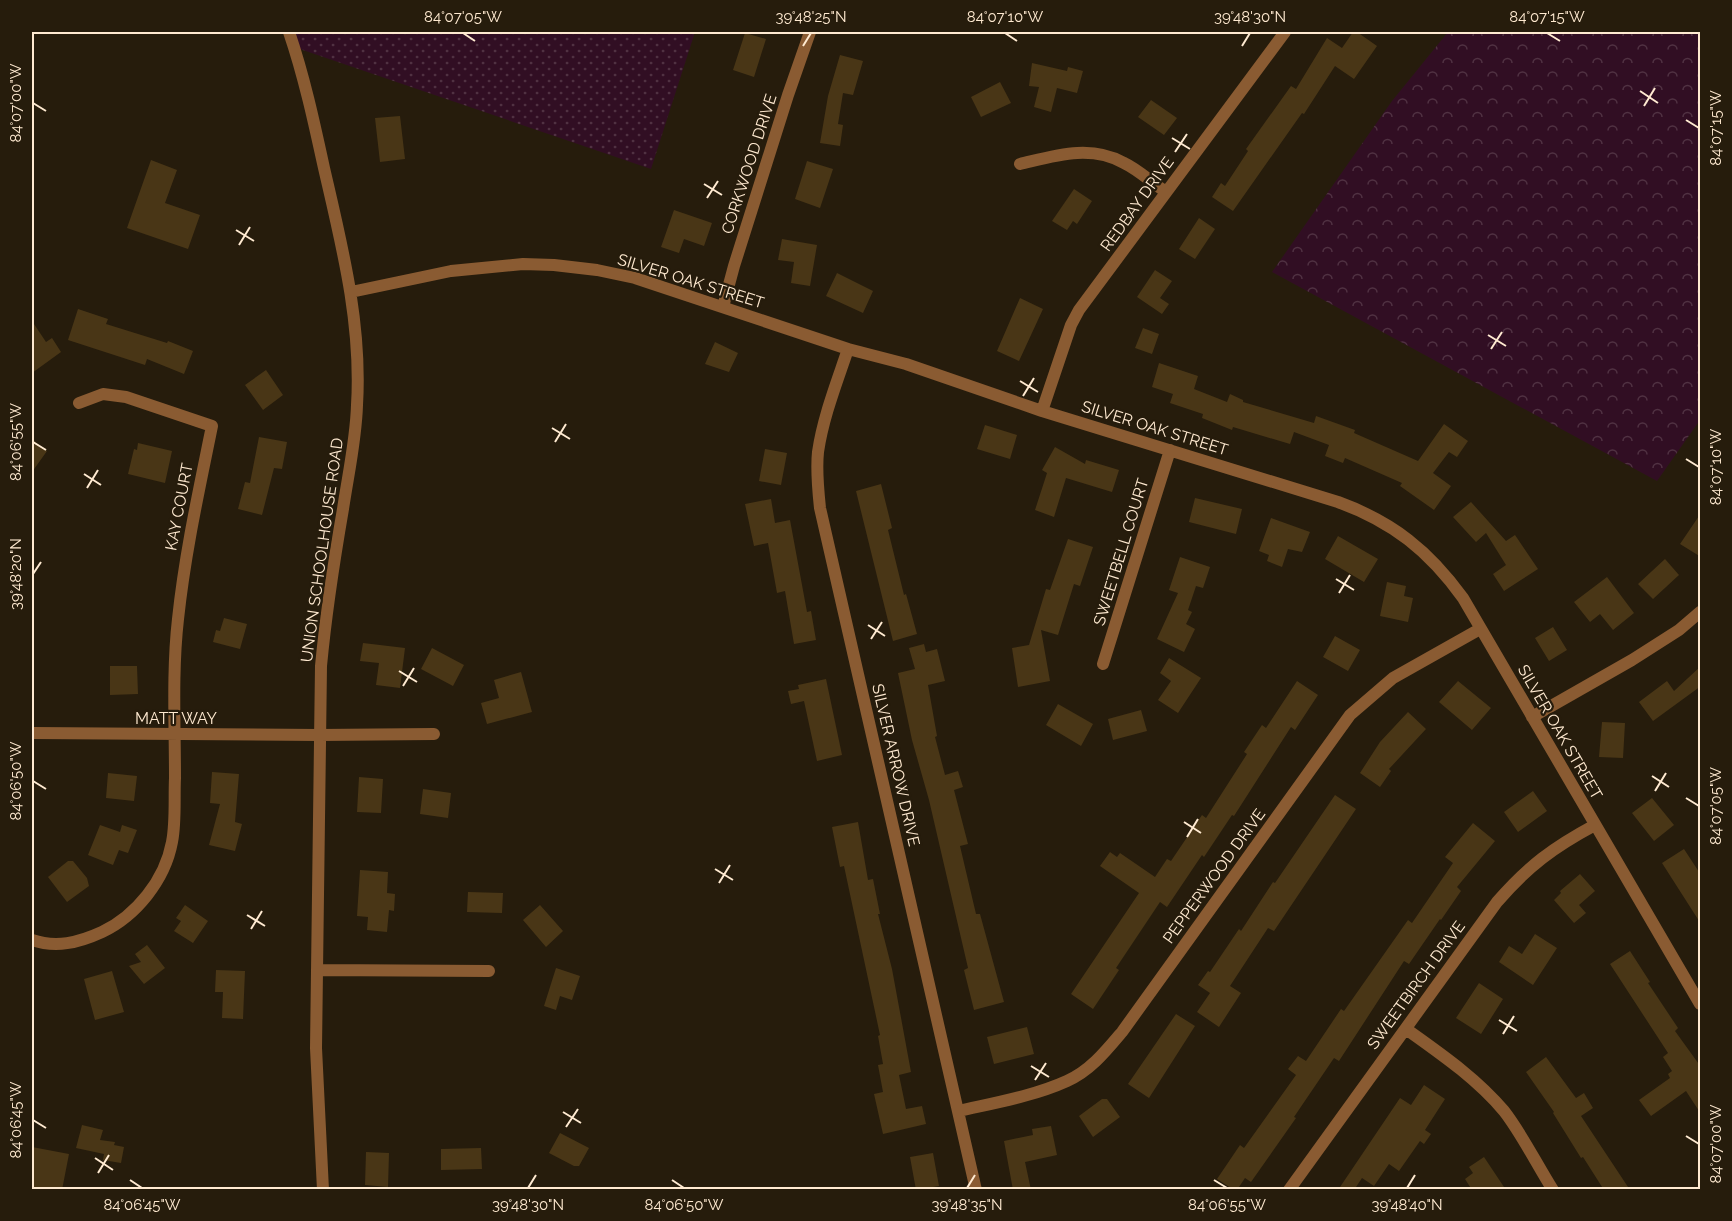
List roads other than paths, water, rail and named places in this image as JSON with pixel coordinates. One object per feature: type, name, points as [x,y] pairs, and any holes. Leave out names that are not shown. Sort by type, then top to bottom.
[{"type":"street","name":"UNION SCHOOLHOUSE ROAD","points":[[289,32],[307,94],[344,254],[351,292],[358,368],[353,444],[327,608],[321,666],[316,1048],[323,1190]]},
{"type":"street","name":"CORKWOOD DRIVE","points":[[723,307],[741,243],[810,32]]},
{"type":"street","name":"REDBAY DRIVE","points":[[1042,411],[1071,325],[1079,310],[1285,32]]},
{"type":"street","points":[[1020,164],[1068,153],[1086,152],[1108,156],[1125,163],[1166,192]]},
{"type":"street","name":"SILVER OAK STREET","points":[[351,292],[451,271],[523,264],[597,270],[635,279],[848,349],[906,364],[1042,411],[1338,502],[1383,521],[1430,557],[1453,584],[1701,1004]]},
{"type":"street","name":"SILVER ARROW DRIVE","points":[[848,349],[825,420],[818,452],[817,476],[820,508],[976,1190]]},
{"type":"street","name":"KAY COURT","points":[[79,403],[103,394],[126,397],[212,426],[193,515],[178,618],[174,662],[175,734]]},
{"type":"street","name":"SWEETBELL COURT","points":[[1103,664],[1170,450]]},
{"type":"street","points":[[1532,717],[1632,660],[1679,630],[1701,612]]},
{"type":"street","name":"PEPPERWOOD DRIVE","points":[[959,1111],[1017,1097],[1067,1081],[1103,1055],[1122,1032],[1350,715],[1393,678],[1480,629]]},
{"type":"street","name":"MATT WAY","points":[[32,733],[434,734]]},
{"type":"street","points":[[32,940],[47,945],[67,944],[87,939],[107,930],[129,915],[147,895],[162,871],[172,842],[175,734]]},
{"type":"street","name":"SWEETBIRCH DRIVE","points":[[1288,1190],[1516,879],[1539,860],[1595,825]]},
{"type":"street","points":[[317,970],[489,971]]},
{"type":"street","points":[[1406,1029],[1455,1063],[1479,1084],[1505,1113],[1552,1190]]}]
